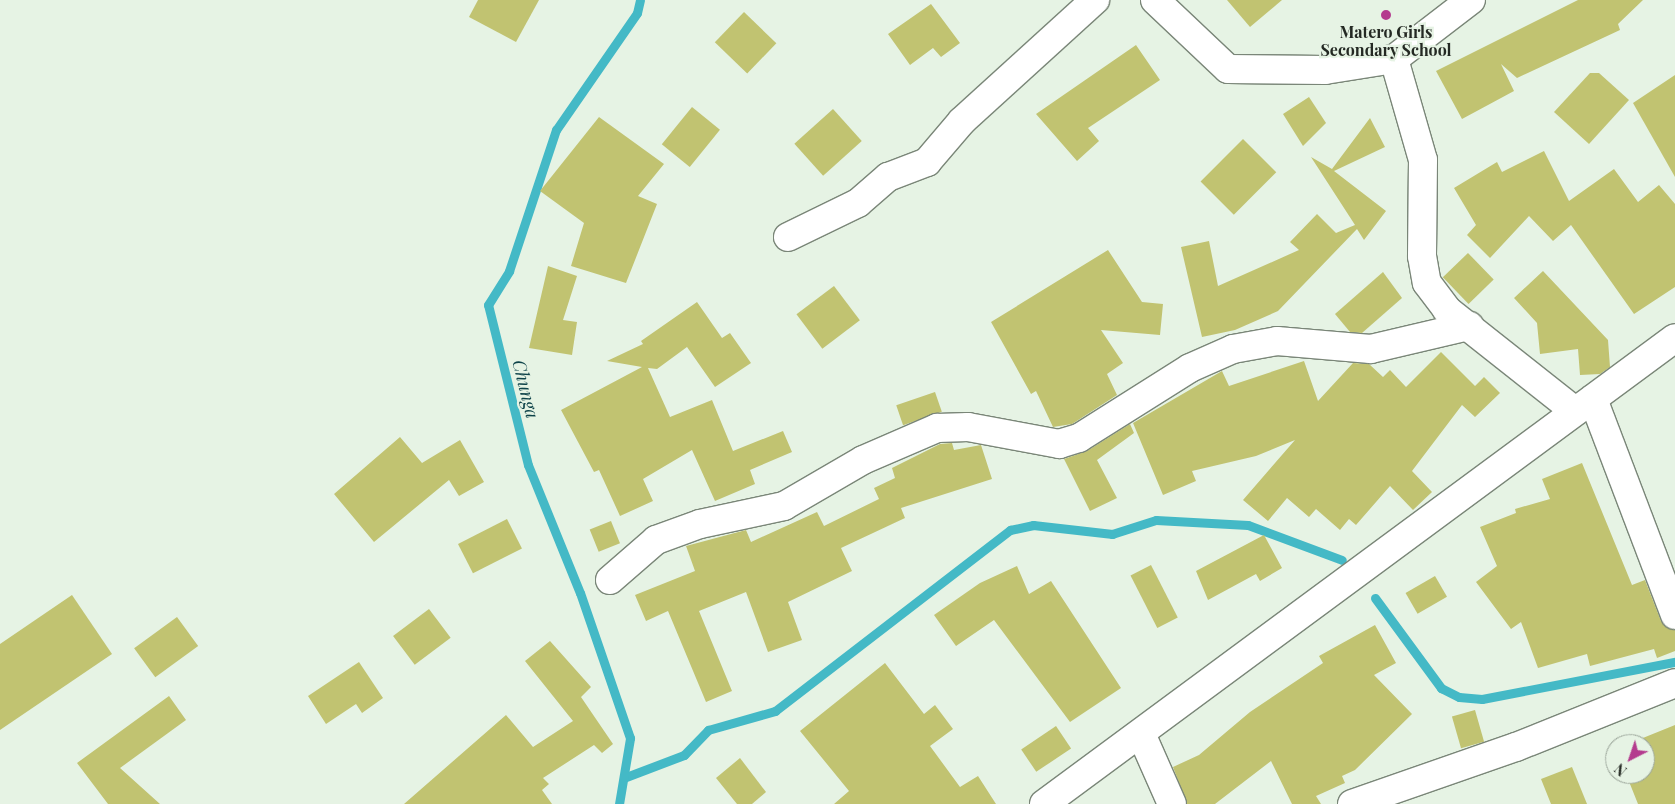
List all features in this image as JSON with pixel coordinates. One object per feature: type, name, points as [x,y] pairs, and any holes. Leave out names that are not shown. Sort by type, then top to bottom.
[{"type":"street","points":[[788,237],[858,203],[888,177],[927,162],[962,121],[1095,0]]},
{"type":"street","points":[[1155,0],[1228,69],[1325,70],[1394,59],[1471,0]]},
{"type":"street","points":[[1394,59],[1422,160],[1422,256],[1427,283],[1447,310],[1584,405],[1675,615]]},
{"type":"street","points":[[610,580],[656,540],[700,524],[784,506],[863,460],[937,428],[968,427],[1059,444],[1079,438],[1190,368],[1233,349],[1277,342],[1372,350],[1470,326]]},
{"type":"street","points":[[1044,804],[1142,736],[1675,338]]},
{"type":"street","points":[[1352,804],[1516,747],[1675,683]]},
{"type":"street","points":[[1142,736],[1172,804]]},
{"type":"building","points":[[478,0],[539,0],[516,42],[469,17]]},
{"type":"building","points":[[1227,0],[1282,0],[1250,27]]},
{"type":"building","points":[[1578,0],[1643,0],[1618,24],[1620,30],[1517,78],[1501,64],[1514,91],[1462,119],[1436,71]]},
{"type":"building","points":[[931,4],[960,43],[941,57],[933,48],[910,65],[888,34]]},
{"type":"building","points":[[744,12],[776,43],[747,73],[715,42]]},
{"type":"building","points":[[1136,45],[1160,80],[1088,128],[1099,141],[1077,161],[1036,114]]},
{"type":"building","points":[[1590,73],[1599,73],[1629,100],[1589,144],[1554,112]]},
{"type":"building","points":[[1675,75],[1675,177],[1633,103]]},
{"type":"building","points":[[1309,97],[1326,123],[1303,146],[1283,114]]},
{"type":"building","points":[[692,107],[720,130],[690,167],[662,144]]},
{"type":"building","points":[[833,109],[862,141],[823,176],[794,144]]},
{"type":"building","points":[[599,117],[664,164],[638,196],[657,204],[626,283],[571,266],[584,223],[540,191]]},
{"type":"building","points":[[1370,118],[1385,147],[1334,171],[1386,211],[1364,240],[1357,229],[1278,311],[1235,330],[1202,337],[1181,247],[1209,241],[1218,286],[1299,250],[1290,242],[1317,214],[1336,233],[1355,225],[1311,157],[1332,169]]},
{"type":"building","points":[[1243,139],[1276,172],[1234,215],[1201,181]]},
{"type":"building","points":[[1544,151],[1569,201],[1614,169],[1638,202],[1659,185],[1675,204],[1675,287],[1634,314],[1571,225],[1553,241],[1529,216],[1490,258],[1467,235],[1476,225],[1454,188],[1497,162],[1502,172]]},
{"type":"building","points":[[1108,250],[1142,302],[1163,304],[1160,335],[1101,330],[1123,363],[1107,374],[1117,395],[1072,424],[1053,427],[1036,391],[1031,394],[991,322]]},
{"type":"building","points":[[1468,253],[1494,280],[1469,304],[1443,277]]},
{"type":"building","points":[[548,266],[577,276],[563,320],[577,322],[572,355],[529,348]]},
{"type":"building","points":[[1543,271],[1608,340],[1610,367],[1600,374],[1580,375],[1578,349],[1540,354],[1537,323],[1514,298]]},
{"type":"building","points":[[1383,272],[1402,298],[1362,333],[1350,332],[1335,314]]},
{"type":"building","points":[[834,286],[860,320],[822,349],[796,314]]},
{"type":"building","points":[[697,302],[722,338],[730,333],[751,363],[715,387],[687,347],[657,369],[648,368],[670,417],[712,400],[733,451],[783,431],[792,452],[750,470],[755,484],[715,501],[692,450],[643,479],[653,501],[620,516],[599,470],[594,472],[561,410],[642,367],[607,361],[643,344],[641,341]]},
{"type":"building","points":[[1441,352],[1475,386],[1484,377],[1500,393],[1475,417],[1462,405],[1412,471],[1432,492],[1413,510],[1390,486],[1356,525],[1349,519],[1340,530],[1316,509],[1309,517],[1287,498],[1268,521],[1243,500],[1295,440],[1256,456],[1192,471],[1196,481],[1163,495],[1133,423],[1222,371],[1229,386],[1304,361],[1318,401],[1353,363],[1369,364],[1383,377],[1390,370],[1406,387]]},
{"type":"building","points":[[935,392],[942,412],[903,425],[896,405]]},
{"type":"building","points":[[1130,424],[1134,433],[1097,460],[1117,498],[1090,511],[1064,459],[1087,451]]},
{"type":"building","points":[[400,437],[422,463],[460,440],[484,482],[459,496],[449,480],[374,542],[334,494]]},
{"type":"building","points":[[952,443],[954,450],[981,445],[992,479],[901,508],[905,518],[841,548],[852,571],[788,602],[802,640],[768,652],[746,592],[699,611],[732,691],[706,702],[668,611],[646,621],[635,595],[695,571],[686,546],[746,530],[751,542],[817,512],[824,526],[879,499],[874,488],[895,478],[892,468],[940,444]]},
{"type":"building","points":[[1582,463],[1632,585],[1645,580],[1661,621],[1675,630],[1675,651],[1657,658],[1654,649],[1590,666],[1587,654],[1538,668],[1521,622],[1511,629],[1476,582],[1497,566],[1480,527],[1516,513],[1515,509],[1550,499],[1542,479]]},
{"type":"building","points":[[507,519],[522,548],[473,573],[458,544]]},
{"type":"building","points":[[611,521],[620,543],[599,552],[590,530]]},
{"type":"building","points":[[1264,535],[1282,568],[1260,581],[1256,574],[1208,600],[1196,571]]},
{"type":"building","points":[[1151,565],[1178,618],[1157,628],[1131,575]]},
{"type":"building","points":[[1017,566],[1029,594],[1051,581],[1121,688],[1070,722],[994,620],[956,646],[934,615],[980,583]]},
{"type":"building","points":[[1435,576],[1447,597],[1418,614],[1406,593]]},
{"type":"building","points":[[72,595],[112,654],[0,730],[0,644]]},
{"type":"building","points":[[429,609],[451,638],[415,665],[393,636]]},
{"type":"building","points":[[177,617],[198,646],[155,677],[134,648]]},
{"type":"building","points":[[1375,625],[1396,663],[1374,675],[1412,714],[1355,770],[1342,776],[1345,783],[1316,796],[1321,804],[1292,804],[1271,761],[1215,804],[1187,804],[1173,767],[1199,755],[1250,712],[1323,663],[1319,656]]},
{"type":"building","points":[[550,641],[591,687],[581,697],[613,744],[602,753],[594,745],[543,778],[549,784],[542,790],[552,804],[404,804],[506,715],[533,747],[573,721],[525,661]]},
{"type":"building","points":[[359,662],[383,698],[362,713],[356,704],[326,724],[308,696]]},
{"type":"building","points":[[885,663],[924,714],[935,705],[953,729],[930,746],[960,787],[978,776],[996,804],[834,804],[849,791],[800,731]]},
{"type":"building","points":[[169,696],[186,720],[120,768],[160,804],[108,804],[77,763]]},
{"type":"building","points":[[1475,710],[1484,742],[1461,748],[1452,717]]},
{"type":"building","points":[[1675,725],[1675,804],[1638,804],[1630,784],[1655,784],[1655,734],[1653,734]]},
{"type":"building","points":[[1056,726],[1071,748],[1036,772],[1021,749]]},
{"type":"building","points":[[740,758],[766,792],[752,804],[737,804],[716,778]]},
{"type":"building","points":[[1572,767],[1587,804],[1551,804],[1541,779]]},
{"type":"waterway","name":"Chunga","points":[[619,804],[630,738],[580,593],[528,465],[488,305],[509,271],[556,130],[637,13],[640,0]]},
{"type":"waterway","points":[[626,777],[684,755],[708,730],[775,711],[1010,530],[1033,525],[1112,534],[1156,520],[1248,525],[1342,560]]},
{"type":"waterway","points":[[1375,598],[1441,688],[1459,697],[1482,699],[1675,662]]},
{"type":"place","name":"Matero Girls Secondary School","points":[[1386,15]]}]
